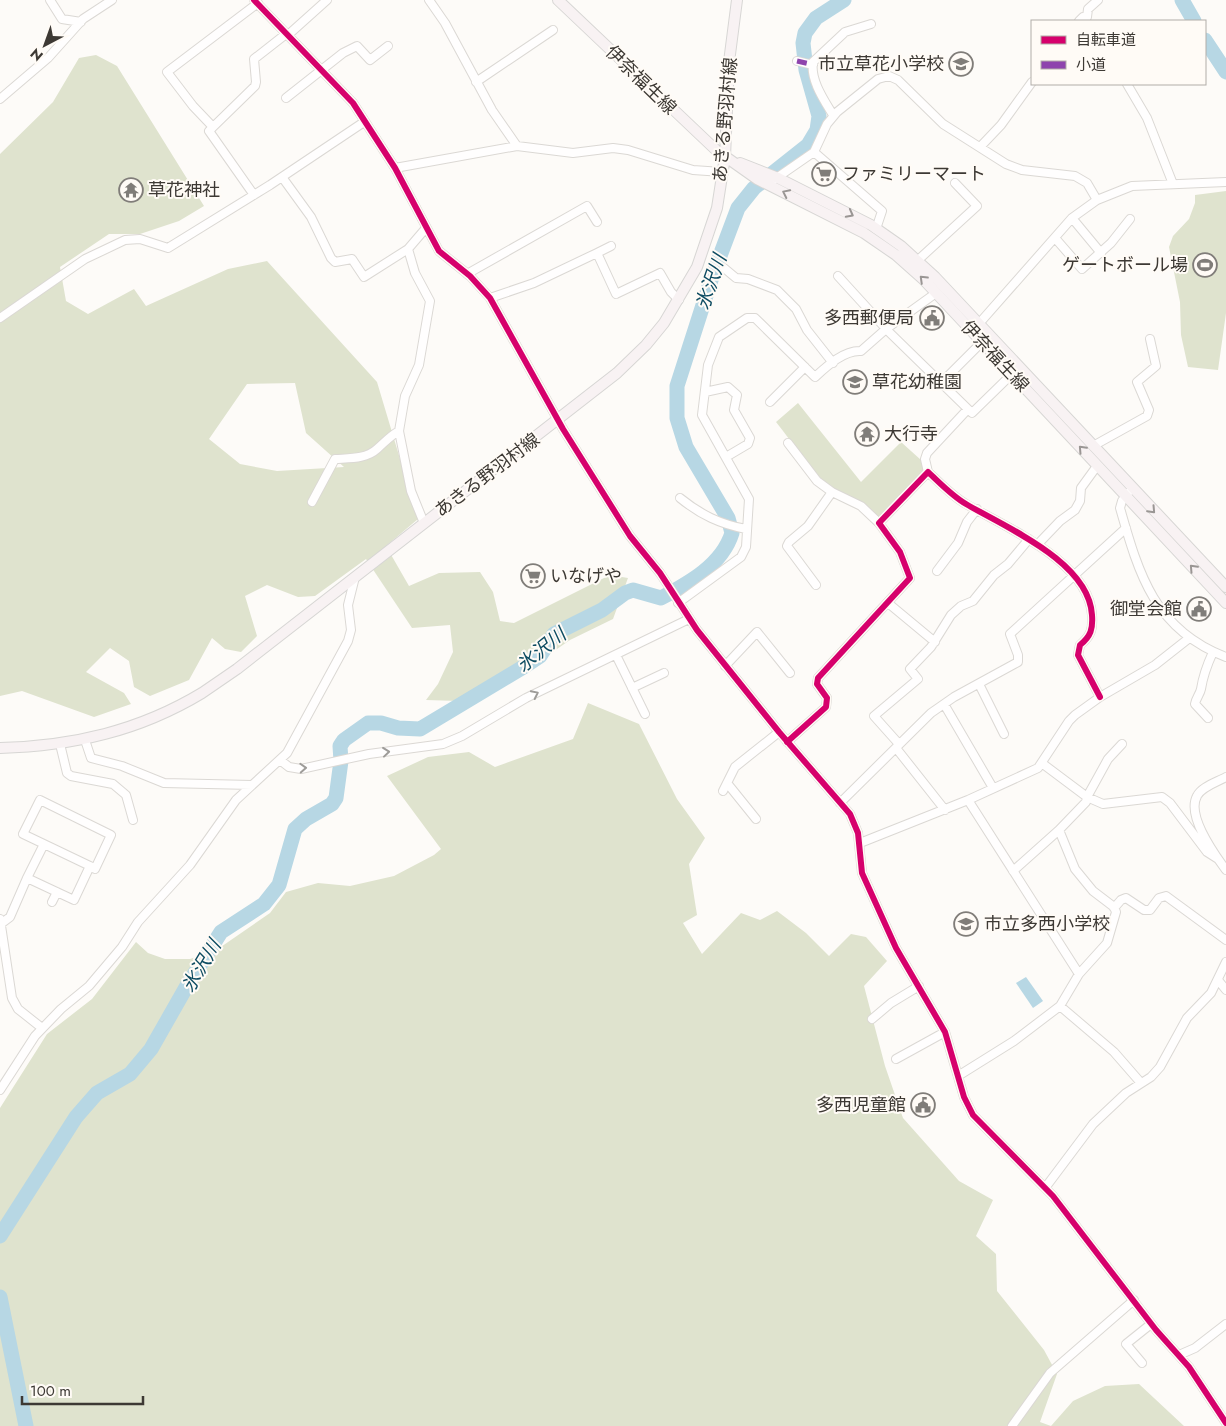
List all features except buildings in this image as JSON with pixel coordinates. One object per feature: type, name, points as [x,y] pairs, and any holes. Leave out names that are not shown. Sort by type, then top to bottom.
[{"type":"main road","name":"伊奈福生線","points":[[558,0],[702,138],[725,157],[876,229],[918,261],[975,327],[1093,446],[1129,492],[1226,603]]},
{"type":"main road","name":"あきる野羽村線","points":[[0,748],[60,744],[85,740],[139,724],[202,693],[558,420],[631,361],[664,323],[679,300],[697,267],[717,208],[725,157],[729,62],[737,0]]},
{"type":"main road","name":"伊奈福生線","points":[[768,179],[864,233],[896,255],[975,327],[982,342],[1097,466],[1129,492],[1226,587]]},
{"type":"street","points":[[50,0],[62,19],[81,22]]},
{"type":"street","points":[[0,99],[48,58],[81,22],[112,0]]},
{"type":"street","points":[[254,195],[209,131],[254,86],[256,82],[254,59],[327,0]]},
{"type":"street","points":[[429,0],[445,22],[492,110],[517,146]]},
{"type":"street","points":[[1089,19],[1088,9],[1098,0]]},
{"type":"street","points":[[213,127],[193,106],[168,72],[256,2],[353,103],[395,168],[439,251],[467,274],[490,298],[558,420],[630,536],[725,666],[840,803],[856,825],[860,843],[859,860],[862,872],[896,948],[945,1032],[964,1097],[973,1115],[1045,1188],[1151,1324],[1190,1367],[1226,1423]]},
{"type":"street","points":[[812,64],[845,32],[871,24]]},
{"type":"street","points":[[476,82],[553,30]]},
{"type":"street","points":[[286,98],[343,53],[357,46],[370,60],[388,46]]},
{"type":"street","points":[[796,61],[812,64]]},
{"type":"street","points":[[812,64],[820,93],[833,115]]},
{"type":"street","points":[[768,179],[814,152],[833,115],[878,79],[889,76],[898,80],[943,124],[1016,169],[1075,176],[1087,184],[1097,200]]},
{"type":"street","points":[[981,146],[1001,125],[1031,83]]},
{"type":"street","points":[[1128,85],[1147,118],[1174,184]]},
{"type":"street","points":[[0,318],[85,259],[131,238],[140,238],[168,248],[282,177],[364,122]]},
{"type":"street","points":[[395,168],[517,146],[573,153],[613,148],[628,150],[693,170],[722,172]]},
{"type":"street","points":[[814,152],[882,211],[876,229]]},
{"type":"street","points":[[282,177],[311,217],[331,258],[335,262],[352,259],[364,277],[408,249],[426,228]]},
{"type":"street","points":[[975,327],[1072,218],[1097,200],[1132,186],[1226,182]]},
{"type":"street","points":[[956,183],[984,213]]},
{"type":"street","points":[[467,274],[588,206],[596,222]]},
{"type":"street","points":[[918,261],[977,206]]},
{"type":"street","points":[[1072,218],[1101,253]]},
{"type":"street","points":[[1055,238],[1082,269],[1101,253],[1130,219]]},
{"type":"street","points":[[490,298],[534,283],[611,246]]},
{"type":"street","points":[[408,249],[415,273],[430,300],[419,365],[405,396],[399,431],[411,491],[424,523]]},
{"type":"street","points":[[597,253],[616,294],[660,274],[671,292],[679,300]]},
{"type":"street","points":[[724,268],[736,278],[748,279],[777,290],[796,309],[807,330],[833,363]]},
{"type":"street","points":[[838,276],[886,329],[972,413],[1012,374]]},
{"type":"street","points":[[677,600],[740,557],[746,547],[749,499],[702,416],[708,365],[719,337],[747,318],[756,318],[816,377],[852,350],[861,351],[886,329],[936,293]]},
{"type":"street","points":[[1093,446],[1134,421],[1147,416],[1149,410],[1137,382],[1156,366],[1150,338]]},
{"type":"street","points":[[941,383],[982,342]]},
{"type":"street","points":[[770,402],[805,366]]},
{"type":"street","points":[[705,392],[728,387],[737,395],[734,410],[750,438],[748,444],[726,457]]},
{"type":"street","points":[[967,410],[928,453],[925,459],[928,472],[950,492],[1029,539],[1074,574],[1085,591],[1092,614],[1092,630],[1087,639],[1080,645],[1078,655],[1100,697]]},
{"type":"street","points":[[312,502],[335,458],[363,457],[376,450],[387,438],[399,431]]},
{"type":"street","points":[[787,742],[826,708],[827,698],[817,684],[818,678],[910,578],[900,552],[879,523],[861,506],[832,492],[818,481],[788,443]]},
{"type":"street","points":[[1037,545],[1060,521],[1075,510],[1080,501],[1081,488],[1097,466]]},
{"type":"street","points":[[879,523],[928,472]]},
{"type":"street","points":[[816,585],[787,546],[788,542],[808,526],[832,492]]},
{"type":"street","points":[[1129,492],[1120,508],[1143,580],[1155,602],[1164,615],[1188,639],[1226,657]]},
{"type":"street","points":[[680,498],[718,523],[746,529]]},
{"type":"street","points":[[936,571],[958,543],[967,522],[977,509]]},
{"type":"street","points":[[840,803],[921,721],[944,704],[1018,662],[1018,656],[1010,634],[1126,528]]},
{"type":"street","points":[[945,810],[874,716],[918,679],[910,669],[935,642],[951,615],[961,606],[973,601],[994,575],[1008,564],[1029,539]]},
{"type":"street","points":[[0,1090],[42,1028],[89,986],[122,947],[138,922],[190,865],[232,804],[288,753],[348,642],[351,630],[348,605],[355,577]]},
{"type":"street","points":[[888,602],[935,642]]},
{"type":"street","points":[[280,760],[289,767],[301,769],[443,744],[526,698],[689,619]]},
{"type":"street","points":[[725,666],[757,632],[790,673]]},
{"type":"street","points":[[860,843],[945,810],[1038,768],[1043,764],[1069,721],[1100,697],[1155,665],[1188,639]]},
{"type":"street","points":[[1208,718],[1195,704],[1196,696],[1201,691],[1201,679],[1213,652]]},
{"type":"street","points":[[616,655],[645,714]]},
{"type":"street","points":[[632,688],[664,673]]},
{"type":"street","points":[[979,684],[1004,734]]},
{"type":"street","points":[[944,704],[993,788]]},
{"type":"street","points":[[723,791],[735,767],[779,732]]},
{"type":"street","points":[[85,740],[91,758],[122,766],[164,783],[252,785]]},
{"type":"street","points":[[60,744],[67,773],[71,776],[94,778],[113,784],[126,795],[133,820]]},
{"type":"street","points":[[1013,871],[1059,830],[1086,802],[1108,759],[1122,744]]},
{"type":"street","points":[[1043,764],[1088,797],[1103,804],[1162,797],[1170,803],[1207,852],[1218,859]]},
{"type":"street","points":[[1226,777],[1201,791],[1195,803],[1199,826],[1204,839],[1226,870]]},
{"type":"street","points":[[727,783],[756,819]]},
{"type":"street","points":[[40,800],[111,835],[95,869],[90,866],[23,834],[40,800]]},
{"type":"street","points":[[968,800],[1079,974]]},
{"type":"street","points":[[958,1076],[1014,1041],[1060,1006],[1079,974],[1107,943],[1116,912],[1075,869],[1059,830]]},
{"type":"street","points":[[42,1028],[18,1009],[12,998],[1,921],[10,917],[44,844]]},
{"type":"street","points":[[27,878],[74,900],[90,866]]},
{"type":"street","points":[[52,902],[57,892]]},
{"type":"street","points":[[1114,908],[1121,900],[1126,898],[1144,910],[1150,910],[1159,898],[1166,896],[1226,940]]},
{"type":"street","points":[[1045,1188],[1093,1124],[1126,1093],[1160,1067],[1187,1018],[1211,993],[1226,962]]},
{"type":"street","points":[[1218,980],[1226,990]]},
{"type":"street","points":[[872,1019],[891,1003],[918,986]]},
{"type":"street","points":[[1060,1006],[1114,1052],[1141,1083]]},
{"type":"street","points":[[896,1059],[945,1032]]},
{"type":"street","points":[[1012,1426],[1050,1373],[1134,1300]]},
{"type":"street","points":[[1142,1363],[1126,1344],[1151,1324]]},
{"type":"street","points":[[1179,1355],[1195,1348],[1226,1324]]},
{"type":"green space","points":[[96,55],[117,66],[204,206],[179,221],[140,234],[109,234],[60,267],[66,301],[88,314],[134,289],[146,306],[228,269],[267,261],[377,382],[418,519],[386,546],[409,586],[439,573],[480,572],[493,592],[500,621],[514,623],[610,575],[628,578],[613,619],[570,640],[534,665],[459,701],[426,700],[438,684],[453,652],[450,625],[412,628],[366,559],[315,596],[298,597],[267,585],[245,596],[257,636],[241,652],[225,649],[212,638],[189,680],[150,696],[134,687],[129,661],[110,648],[86,672],[124,693],[131,704],[94,717],[22,691],[0,696],[0,154],[53,102],[79,58]],"holes":[[[295,383],[306,433],[344,467],[277,471],[240,464],[209,439],[247,384]]]},
{"type":"green space","points":[[1226,191],[1226,313],[1218,370],[1188,367],[1181,335],[1180,302],[1169,247],[1173,236],[1189,219],[1195,203],[1195,195]]},
{"type":"green space","points":[[798,403],[861,482],[901,442],[921,460],[925,474],[880,519],[868,508],[828,485],[807,463],[776,422]]},
{"type":"green space","points":[[588,703],[639,724],[677,799],[705,838],[689,864],[697,915],[683,923],[702,954],[741,913],[760,920],[777,911],[806,933],[829,956],[851,934],[866,937],[887,961],[864,986],[885,1066],[903,1118],[959,1181],[993,1200],[976,1236],[996,1254],[997,1291],[1044,1350],[1057,1374],[1040,1422],[1051,1426],[0,1426],[0,1108],[47,1034],[92,999],[136,942],[148,953],[165,959],[190,959],[215,951],[270,913],[286,892],[318,883],[350,886],[394,876],[434,855],[441,849],[387,776],[428,757],[469,752],[495,767],[573,739]]},
{"type":"green space","points":[[1139,1384],[1184,1426],[1051,1426],[1073,1401],[1105,1386]]},
{"type":"water","points":[[1026,977],[1043,1001],[1033,1008],[1016,983]]},
{"type":"waterway","name":"氷沢川","points":[[0,1236],[76,1117],[97,1093],[130,1074],[151,1049],[188,984],[221,932],[264,904],[279,885],[295,829],[306,819],[332,804],[336,798],[341,761],[340,746],[344,740],[368,723],[381,723],[398,728],[420,729],[540,656],[554,634],[602,610],[625,593],[633,590],[661,598],[703,572],[721,555],[732,533],[728,518],[686,447],[677,418],[677,386],[712,277],[738,208],[754,188],[808,145],[817,130],[819,116],[806,70],[803,43],[805,33],[816,18],[844,0]]},
{"type":"waterway","points":[[1182,0],[1193,20]]},
{"type":"waterway","points":[[1206,42],[1226,72]]},
{"type":"waterway","name":"氷沢川","points":[[0,1297],[26,1426]]},
{"type":"marked path","points":[[797,61],[810,64]]},
{"type":"cycle path","points":[[254,0],[353,103],[395,168],[439,251],[470,276],[490,298],[563,429],[630,536],[660,573],[697,630],[779,732],[850,814],[858,833],[862,873],[896,948],[945,1032],[964,1097],[973,1115],[1053,1196],[1156,1330],[1189,1367],[1226,1423]]},
{"type":"cycle path","points":[[787,742],[826,707],[827,698],[817,684],[818,678],[910,578],[900,552],[879,523],[928,472],[961,501],[1043,549],[1062,563],[1077,579],[1087,596],[1092,615],[1092,628],[1087,638],[1080,645],[1078,655],[1100,697]]},
{"type":"place","name":"市立草花小学校","points":[[961,64]]},
{"type":"place","name":"ファミリーマート","points":[[824,174]]},
{"type":"place","name":"草花神社","points":[[131,190]]},
{"type":"place","name":"ゲートボール場","points":[[1205,265]]},
{"type":"place","name":"多西郵便局","points":[[932,318]]},
{"type":"place","name":"草花幼稚園","points":[[855,382]]},
{"type":"place","name":"大行寺","points":[[867,434]]},
{"type":"place","name":"いなげや","points":[[533,576]]},
{"type":"place","name":"御堂会館","points":[[1199,609]]},
{"type":"place","name":"市立多西小学校","points":[[966,924]]},
{"type":"place","name":"多西児童館","points":[[923,1105]]}]
